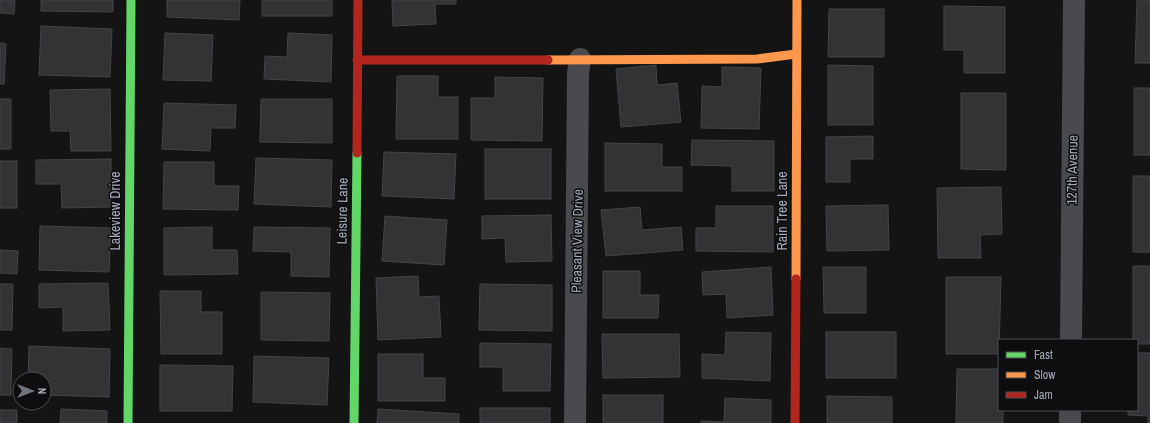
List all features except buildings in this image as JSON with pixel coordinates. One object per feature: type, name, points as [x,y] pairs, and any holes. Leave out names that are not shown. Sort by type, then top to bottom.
[{"type":"street","name":"Lakeview Drive","points":[[128,423],[131,0]]},
{"type":"street","name":"Leisure Lane","points":[[354,423],[358,0]]},
{"type":"street","name":"Rain Tree Lane","points":[[795,423],[797,0]]},
{"type":"street","name":"127th Avenue","points":[[1071,339],[1074,0]]},
{"type":"street","points":[[357,60],[757,59],[796,54]]},
{"type":"street","name":"Pleasant View Drive","points":[[575,423],[578,74],[580,59]]},
{"type":"street","points":[[1070,411],[1070,423]]},
{"type":"traffic: fast","points":[[128,423],[131,0]]},
{"type":"traffic: fast","points":[[354,423],[357,153]]},
{"type":"traffic: slow","points":[[796,279],[797,0]]},
{"type":"traffic: slow","points":[[548,60],[757,59],[796,54]]},
{"type":"traffic: jam","points":[[357,153],[358,0]]},
{"type":"traffic: jam","points":[[357,60],[548,60]]},
{"type":"traffic: jam","points":[[795,423],[796,279]]}]
